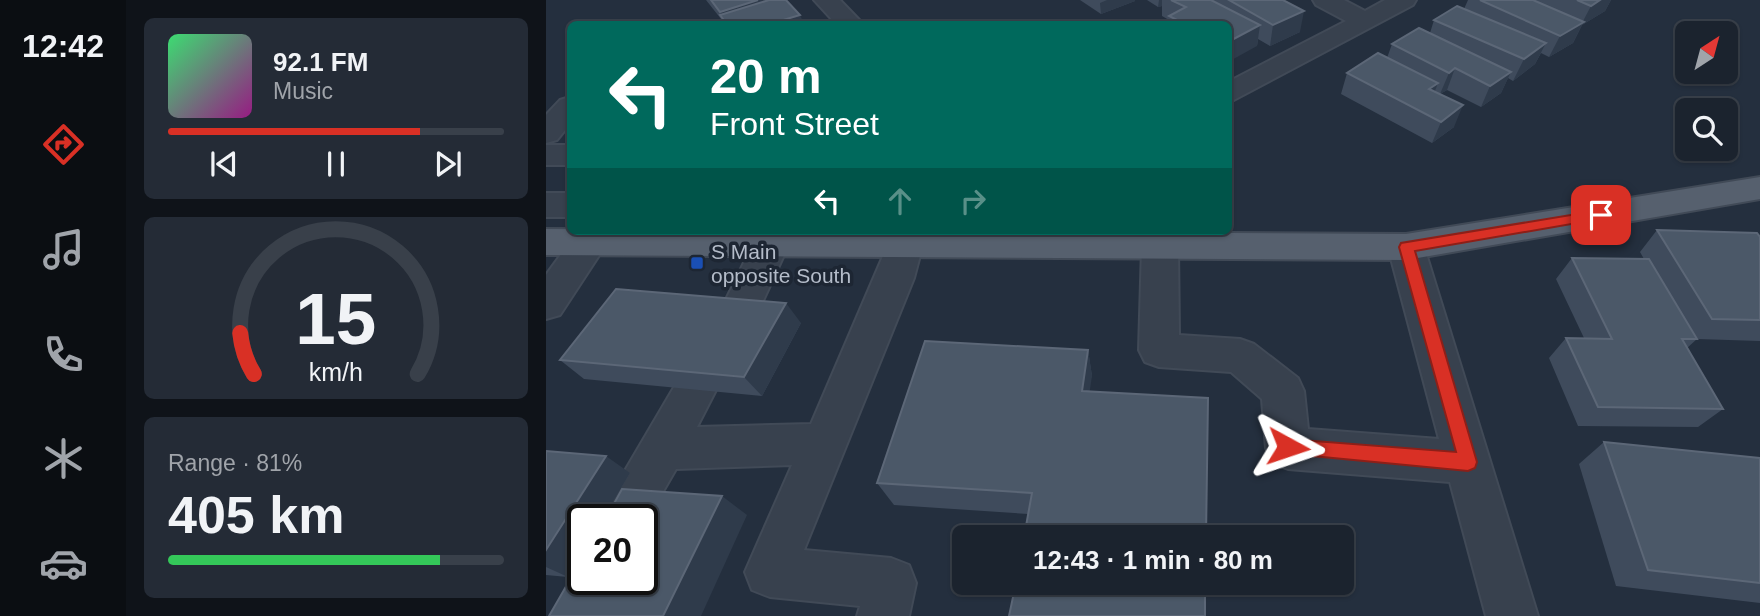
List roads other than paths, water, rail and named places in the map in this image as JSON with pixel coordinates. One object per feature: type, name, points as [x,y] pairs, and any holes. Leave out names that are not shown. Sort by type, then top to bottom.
[{"type":"main road","points":[[546,242],[593,237],[786,238],[905,244],[1183,242],[1406,247],[1760,188]]},
{"type":"street","points":[[826,0],[847,21]]},
{"type":"street","points":[[1325,0],[1364,20]]},
{"type":"street","points":[[1232,92],[1404,0]]},
{"type":"street","points":[[546,133],[567,109]]},
{"type":"street","points":[[546,155],[567,155]]},
{"type":"street","points":[[546,205],[567,205]]},
{"type":"street","points":[[546,304],[593,237]]},
{"type":"street","points":[[736,318],[786,238]]},
{"type":"street","points":[[1183,242],[1159,350],[1240,356],[1283,391],[1288,447],[1468,462]]},
{"type":"street","points":[[883,616],[891,583],[770,572],[895,278],[905,244]]},
{"type":"street","points":[[1406,247],[1512,616]]},
{"type":"street","points":[[630,504],[695,390]]},
{"type":"street","points":[[663,449],[824,444]]},
{"type":"place","name":"S Main opposite South","points":[[697,263]]}]
